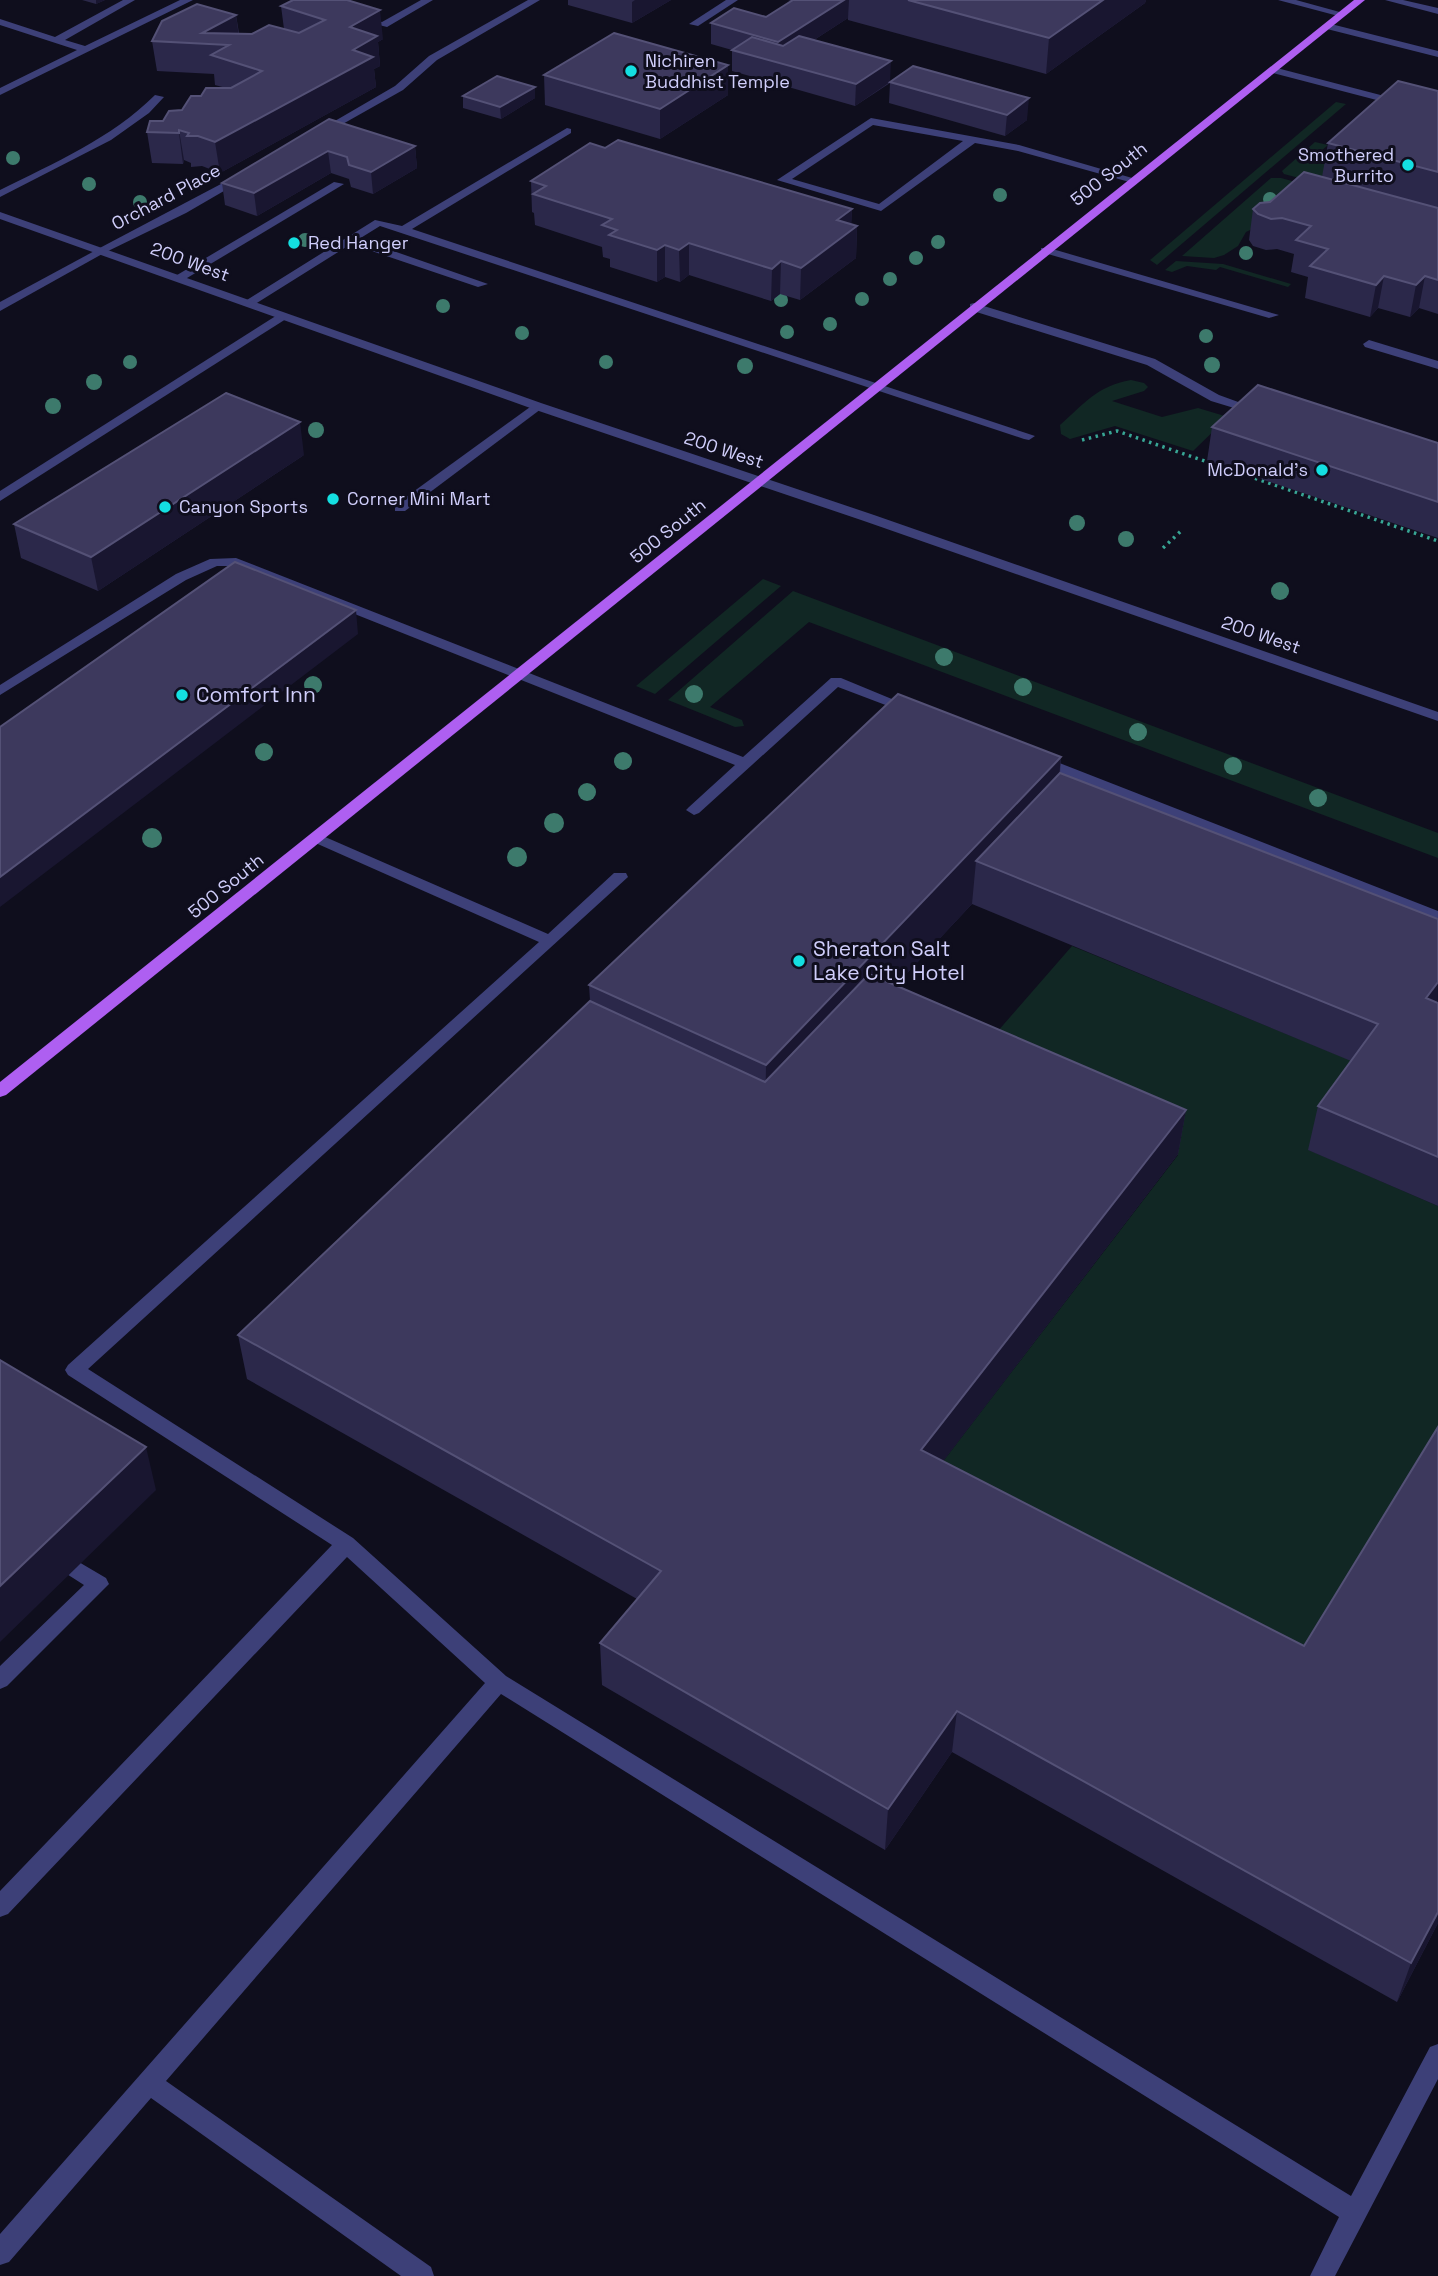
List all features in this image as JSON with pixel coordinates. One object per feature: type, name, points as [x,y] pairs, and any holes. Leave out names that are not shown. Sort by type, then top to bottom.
[{"type":"main road","name":"500 South","points":[[0,1091],[1045,250],[1360,0]]},
{"type":"street","points":[[57,40],[130,0]]},
{"type":"street","points":[[0,92],[188,0]]},
{"type":"street","points":[[344,14],[383,25],[428,0]]},
{"type":"street","points":[[315,136],[399,88],[433,58],[535,0]]},
{"type":"street","points":[[694,24],[733,0]]},
{"type":"street","points":[[1283,0],[1342,14]]},
{"type":"street","points":[[1390,0],[1438,12]]},
{"type":"street","points":[[0,22],[86,50]]},
{"type":"street","points":[[1327,26],[1438,54]]},
{"type":"street","points":[[1273,70],[1438,113]]},
{"type":"street","points":[[0,194],[147,113],[159,97]]},
{"type":"street","points":[[972,140],[881,208],[783,180],[871,121],[1020,148],[1133,180]]},
{"type":"street","points":[[403,230],[567,131]]},
{"type":"street","name":"Orchard Place","points":[[0,307],[254,170]]},
{"type":"street","points":[[178,278],[338,184]]},
{"type":"street","name":"200 West","points":[[0,215],[537,407],[1438,717]]},
{"type":"street","points":[[248,303],[379,222],[1029,436]]},
{"type":"street","points":[[350,240],[482,284]]},
{"type":"street","points":[[1045,250],[1273,316]]},
{"type":"street","points":[[974,307],[1151,362],[1215,398],[1267,414]]},
{"type":"street","points":[[0,497],[282,316]]},
{"type":"street","points":[[1368,344],[1438,365]]},
{"type":"street","points":[[400,508],[537,407]]},
{"type":"street","points":[[0,691],[181,577],[203,566],[226,560],[285,580],[746,764]]},
{"type":"street","points":[[694,810],[836,681],[924,715]]},
{"type":"street","points":[[1024,754],[1438,917]]},
{"type":"street","points":[[316,838],[550,941]]},
{"type":"street","points":[[620,877],[75,1370],[346,1544],[499,1682],[1355,2213]]},
{"type":"street","points":[[0,1680],[99,1584],[33,1542]]},
{"type":"street","points":[[0,1907],[346,1544]]},
{"type":"street","points":[[0,2253],[499,1682]]},
{"type":"street","points":[[1322,2276],[1438,2055]]},
{"type":"street","points":[[149,2083],[422,2276]]},
{"type":"path","points":[[1082,440],[1117,431],[1438,541]]},
{"type":"path","points":[[1163,548],[1181,531]]},
{"type":"green space","points":[[1336,102],[1346,104],[1157,265],[1150,260]]},
{"type":"green space","points":[[1315,142],[1328,145],[1312,159],[1338,167],[1355,193],[1284,174],[1282,171]]},
{"type":"green space","points":[[1271,178],[1281,178],[1419,216],[1275,218],[1246,232],[1238,246],[1224,255],[1214,258],[1182,256]]},
{"type":"green space","points":[[1176,261],[1223,264],[1291,284],[1288,287],[1220,267],[1216,270],[1187,266],[1172,272],[1165,270]]},
{"type":"green space","points":[[1131,380],[1144,383],[1148,387],[1144,391],[1112,401],[1162,417],[1198,408],[1228,417],[1193,451],[1115,426],[1070,439],[1061,434],[1060,425],[1092,396],[1109,386]]},
{"type":"green space","points":[[763,579],[781,586],[655,694],[636,686]]},
{"type":"green space","points":[[793,591],[1438,833],[1438,858],[809,622],[710,707],[742,720],[744,726],[735,727],[668,700]]},
{"type":"green space","points":[[1072,946],[1367,1067],[1309,1150],[1438,1206],[1438,1449],[1292,1688],[918,1494],[1178,1155],[970,1063]]},
{"type":"building","points":[[293,0],[347,0],[380,10],[350,27],[377,36],[353,50],[373,57],[215,142],[198,136],[187,136],[189,133],[179,130],[179,133],[147,132],[150,121],[163,121],[169,111],[182,110],[191,96],[201,96],[206,88],[231,88],[262,71],[211,55],[229,45],[152,41],[162,21],[197,4],[236,15],[202,33],[252,34],[269,25],[299,33],[325,20],[281,6]]},
{"type":"building","points":[[793,0],[844,0],[778,42],[711,23],[734,8],[766,17]]},
{"type":"building","points":[[908,0],[1103,0],[1049,38]]},
{"type":"building","points":[[614,33],[728,65],[660,109],[544,75]]},
{"type":"building","points":[[799,36],[891,61],[856,84],[732,50],[752,37],[783,46]]},
{"type":"building","points":[[913,66],[1029,98],[1007,115],[890,82]]},
{"type":"building","points":[[497,76],[535,87],[500,107],[463,96]]},
{"type":"building","points":[[1398,81],[1438,91],[1438,172],[1328,143]]},
{"type":"building","points":[[329,119],[415,146],[371,172],[349,165],[347,157],[328,151],[254,193],[222,183]]},
{"type":"building","points":[[618,140],[852,209],[837,220],[857,226],[801,268],[781,261],[772,269],[689,243],[679,250],[665,245],[657,250],[609,235],[617,230],[602,225],[612,219],[533,194],[546,186],[531,181],[590,143],[605,148]]},
{"type":"building","points":[[1304,172],[1438,208],[1438,280],[1425,276],[1416,285],[1384,276],[1376,285],[1310,266],[1328,249],[1296,240],[1311,226],[1282,218],[1271,219],[1253,209],[1260,203],[1270,202]]},
{"type":"building","points":[[1258,385],[1438,443],[1438,502],[1212,427]]},
{"type":"building","points":[[226,393],[300,422],[91,557],[14,524]]},
{"type":"building","name":"Comfort Inn","points":[[235,562],[356,610],[0,877],[0,727]]},
{"type":"building","name":"Sheraton Salt Lake City Hotel","points":[[898,694],[1061,757],[766,1065],[589,985]]},
{"type":"building","points":[[1060,773],[1438,919],[1438,982],[1426,998],[1438,1003],[1438,1157],[1318,1106],[1378,1024],[976,861]]},
{"type":"building","points":[[869,974],[1186,1110],[921,1450],[1304,1646],[1438,1427],[1438,1912],[1411,1963],[957,1711],[888,1809],[600,1643],[661,1571],[238,1335],[590,1001],[765,1082]]},
{"type":"building","points":[[0,1360],[146,1447],[0,1586]]},
{"type":"place","name":"Nichiren Buddhist Temple","points":[[631,71]]},
{"type":"place","name":"Smothered Burrito","points":[[1408,165]]},
{"type":"place","name":"Red Hanger","points":[[294,243]]},
{"type":"place","name":"McDonald's","points":[[1322,470]]},
{"type":"place","name":"Corner Mini Mart","points":[[333,499]]},
{"type":"place","name":"Canyon Sports","points":[[165,507]]},
{"type":"place","name":"Comfort Inn","points":[[182,695]]},
{"type":"place","name":"Sheraton Salt Lake City Hotel","points":[[799,961]]}]
